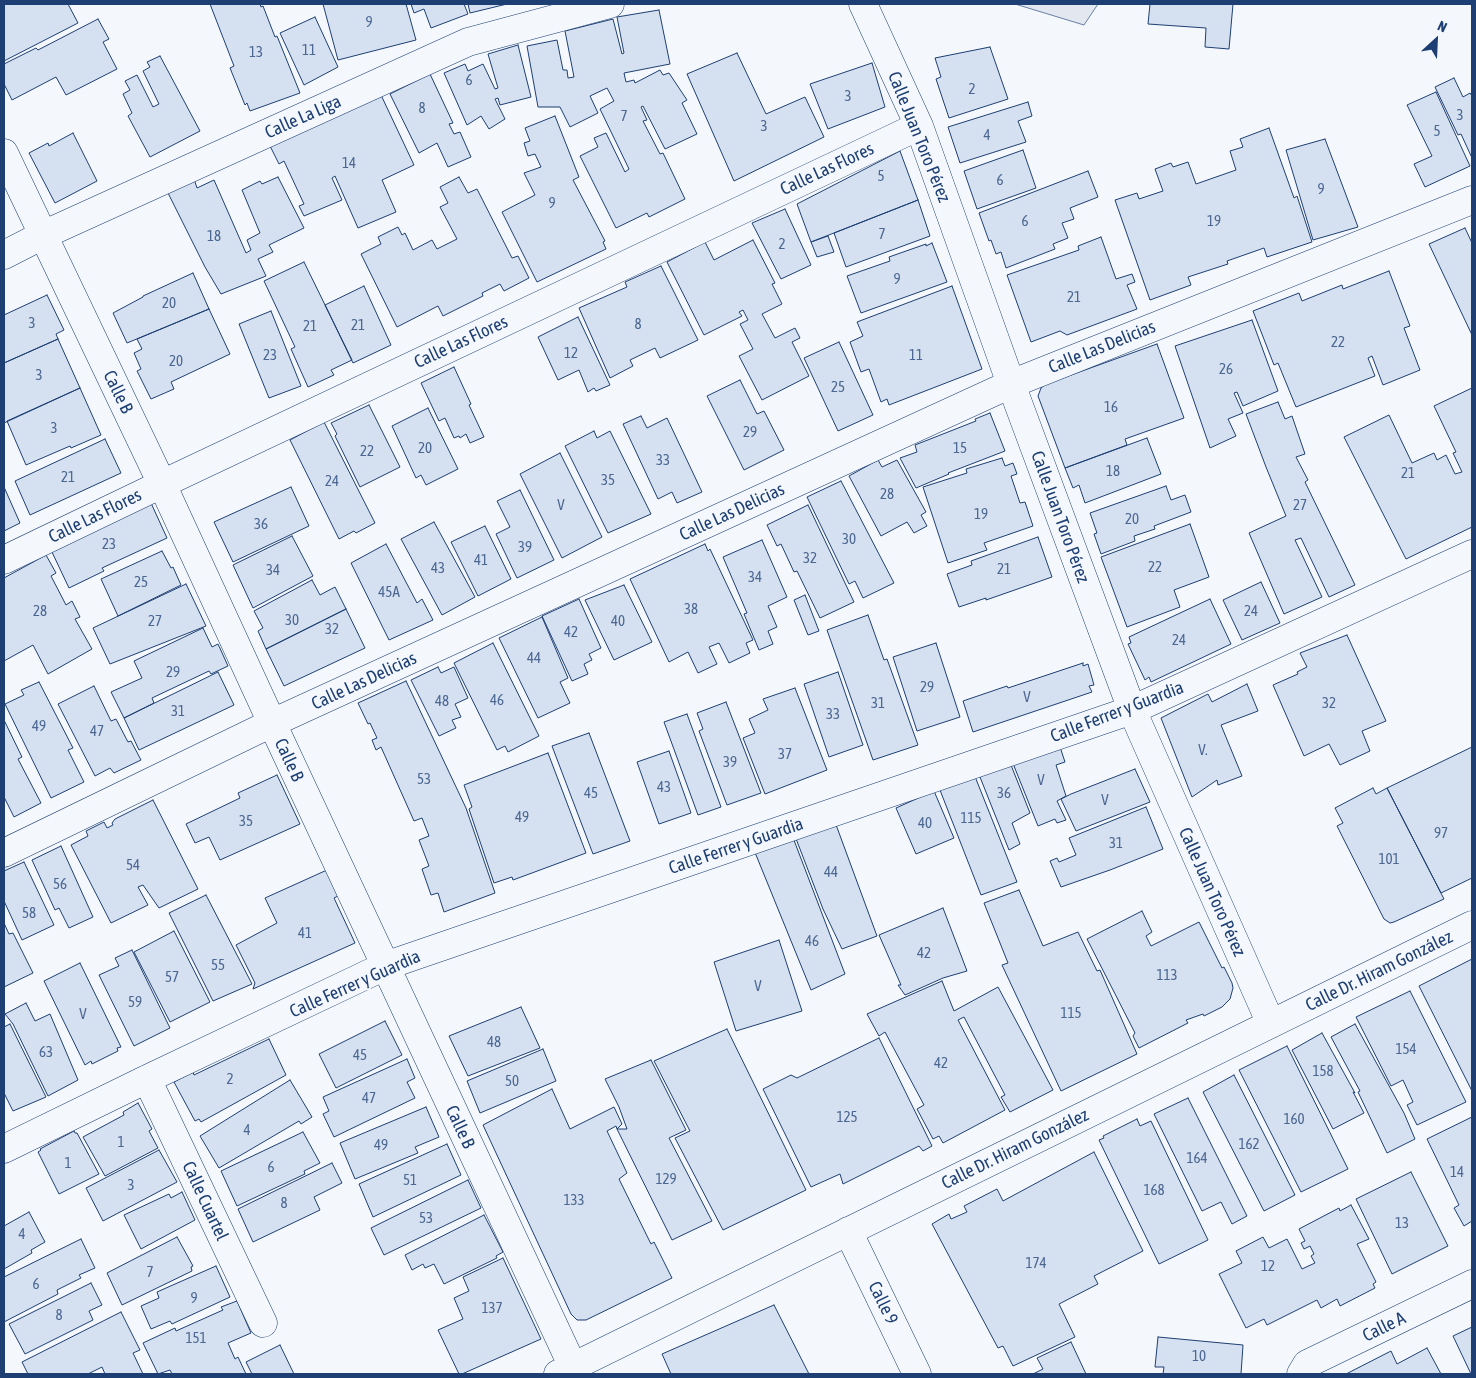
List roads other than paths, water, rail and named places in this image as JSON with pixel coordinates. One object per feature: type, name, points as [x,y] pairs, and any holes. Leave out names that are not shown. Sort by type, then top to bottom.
[{"type":"street","name":"Calle La Liga","points":[[4,255],[43,235],[468,42],[610,4]]},
{"type":"street","name":"Calle Juan Toro Pérez","points":[[863,4],[919,126],[1010,384],[1132,710],[1271,1024]]},
{"type":"street","name":"Calle Las Flores","points":[[4,560],[919,126]]},
{"type":"street","name":"Calle B","points":[[4,153],[162,484],[385,966],[565,1371]]},
{"type":"street","name":"Calle Las Delicias","points":[[4,853],[272,723],[1010,384],[1472,200]]},
{"type":"street","name":"Calle Ferrer y Guardia","points":[[4,1149],[385,966],[1132,710],[1472,554]]},
{"type":"street","name":"Calle Dr. Hiram González","points":[[565,1371],[1472,925]]},
{"type":"street","name":"Calle Cuartel","points":[[147,1079],[263,1323]]},
{"type":"street","name":"Calle 9","points":[[848,1231],[917,1374]]},
{"type":"street","name":"Calle A","points":[[1301,1374],[1307,1364],[1472,1284]]}]
